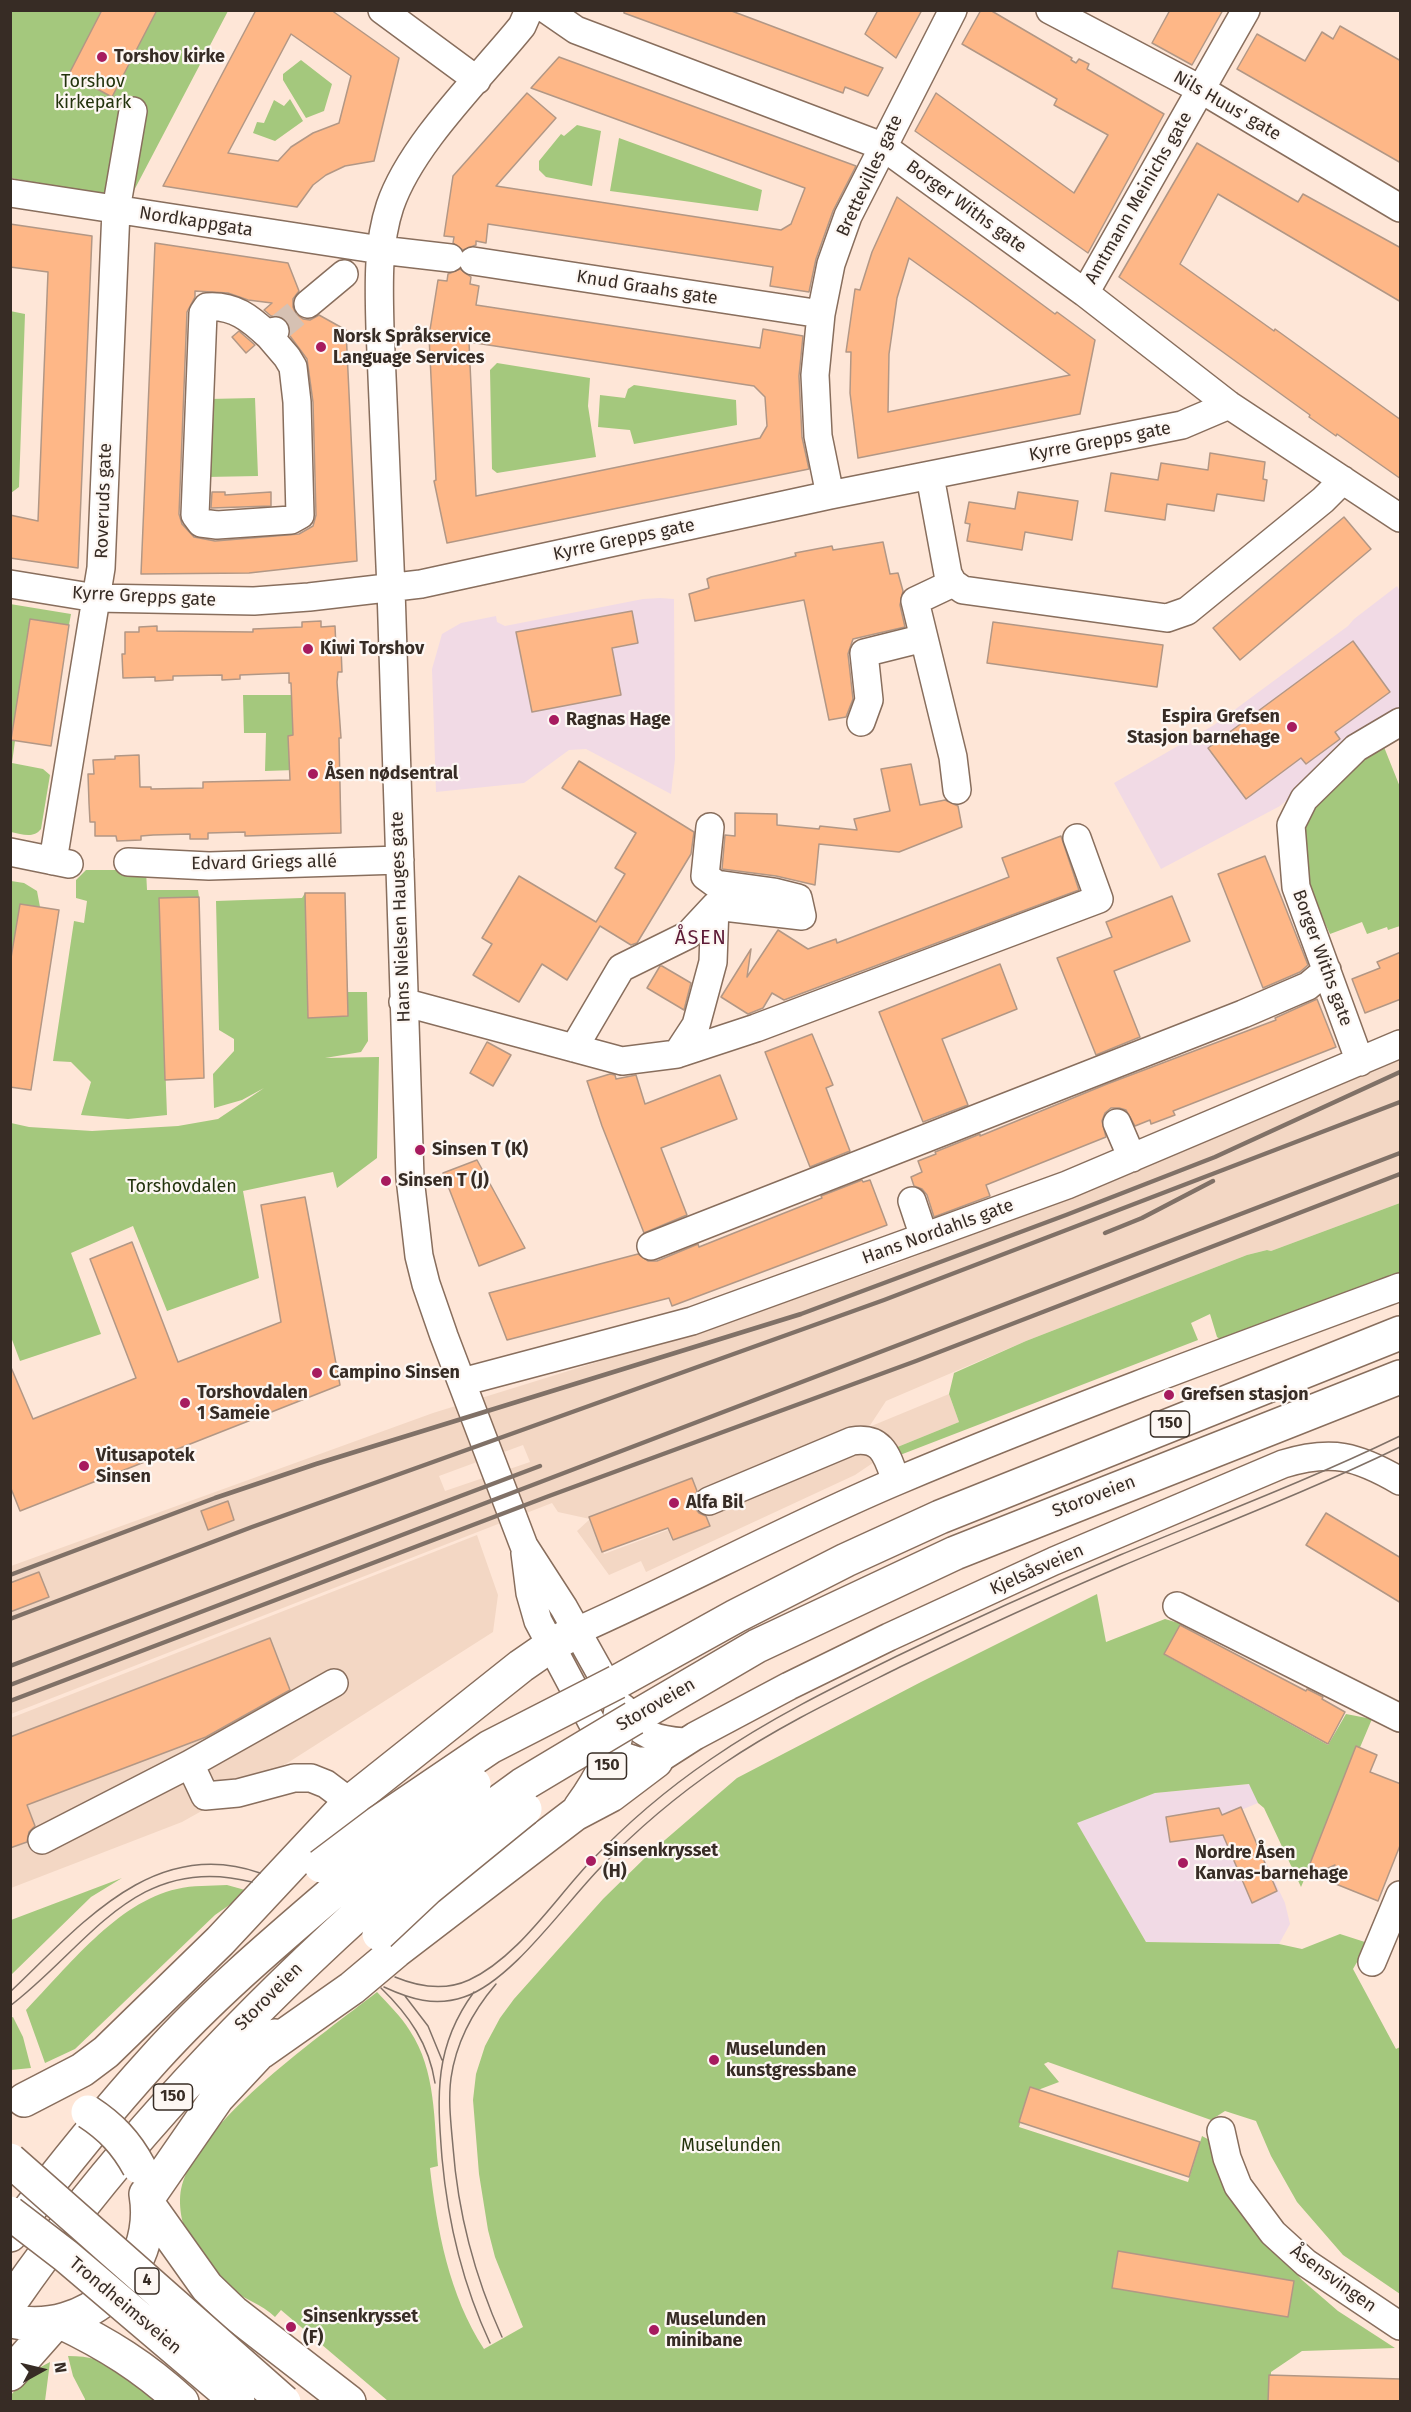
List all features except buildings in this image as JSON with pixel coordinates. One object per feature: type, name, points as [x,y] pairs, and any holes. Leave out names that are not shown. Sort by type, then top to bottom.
[{"type":"highway","name":"Storoveien","points":[[15,2316],[66,2226],[182,2086],[296,1970],[370,1923],[463,1828],[522,1785],[736,1616],[846,1560],[940,1517],[1401,1333]]},
{"type":"highway","name":"Storoveien","points":[[624,1703],[757,1646],[955,1553],[1401,1377]]},
{"type":"highway","name":"150","points":[[15,2101],[82,2070],[106,2052],[220,1941],[350,1802],[464,1710],[563,1638]]},
{"type":"highway","name":"150","points":[[575,1814],[598,1783],[613,1749],[624,1703]]},
{"type":"highway","name":"150","points":[[220,1941],[279,1901],[330,1877],[387,1817],[490,1748],[624,1703]]},
{"type":"highway","name":"150","points":[[261,2052],[352,1988],[396,1951],[575,1814],[611,1795],[656,1761]]},
{"type":"highway","name":"Storoveien","points":[[10,2235],[155,2058],[330,1877]]},
{"type":"highway","name":"150","points":[[147,2202],[217,2098],[302,2006],[370,1923]]},
{"type":"highway","points":[[10,2374],[58,2322],[82,2314],[102,2303],[119,2288],[132,2270],[142,2249],[147,2227],[147,2202],[139,2167],[118,2135],[88,2112],[56,2102],[15,2101]]},
{"type":"highway","name":"Trondheimsveien","points":[[10,2160],[284,2402]]},
{"type":"highway","points":[[147,2202],[207,2287],[233,2312],[350,2402]]},
{"type":"highway","name":"Trondheimsveien","points":[[10,2213],[75,2263],[238,2402]]},
{"type":"highway","points":[[15,2316],[58,2322],[103,2342],[136,2364],[182,2402]]},
{"type":"street","points":[[382,10],[477,80]]},
{"type":"street","name":"Hans Nielsen Hauges gate","points":[[546,10],[525,18],[409,165],[389,207],[381,250],[378,285],[392,589],[403,1002],[414,1230],[426,1284],[524,1546],[563,1638],[597,1730],[613,1749],[632,1760],[656,1761]]},
{"type":"street","name":"Borger Withs gate","points":[[546,10],[576,30],[882,146],[1085,292],[1229,405],[1401,518]]},
{"type":"street","name":"Brettevilles gate","points":[[830,495],[818,436],[816,385],[821,314],[831,264],[848,216],[953,10]]},
{"type":"street","name":"Nils Huus' gate","points":[[1050,10],[1202,90],[1401,208]]},
{"type":"street","name":"Amtmann Meinichs gate","points":[[1085,292],[1246,10]]},
{"type":"street","name":"Roveruds gate","points":[[10,852],[61,862],[101,568],[116,210],[133,111]]},
{"type":"street","name":"Nordkappgata","points":[[10,193],[381,250]]},
{"type":"street","name":"Knud Graahs gate","points":[[381,250],[821,314]]},
{"type":"street","points":[[308,304],[344,274]]},
{"type":"street","points":[[207,307],[232,309],[251,318],[272,333],[293,367],[297,402],[300,515],[291,520],[217,525],[201,523],[195,515],[203,313],[207,307]]},
{"type":"street","name":"Kyrre Grepps gate","points":[[10,584],[96,598],[254,601],[392,589],[830,495],[1182,425],[1229,405]]},
{"type":"street","points":[[930,476],[948,574],[953,583],[963,590],[1167,618],[1187,611],[1323,500],[1343,480]]},
{"type":"street","points":[[953,583],[915,601],[953,757],[957,790]]},
{"type":"street","points":[[861,722],[869,700],[864,654],[924,638]]},
{"type":"street","name":"Borger Withs gate","points":[[1360,1062],[1296,887],[1291,825],[1304,799],[1356,748],[1401,722]]},
{"type":"street","points":[[710,827],[705,876],[716,884],[774,892],[798,898],[802,916],[715,906]]},
{"type":"street","points":[[403,1002],[621,1061],[677,1054],[756,1028],[1099,899],[1077,838]]},
{"type":"street","name":"Edvard Griegs allé","points":[[128,862],[209,866],[400,860]]},
{"type":"street","points":[[574,1048],[621,968],[688,935],[715,906]]},
{"type":"street","points":[[677,1054],[696,1025],[713,962],[715,906]]},
{"type":"street","points":[[651,1246],[1243,1014],[1308,986],[1327,970]]},
{"type":"street","name":"Hans Nordahls gate","points":[[462,1382],[692,1321],[1067,1185],[1401,1044]]},
{"type":"street","points":[[1117,1123],[1132,1158]]},
{"type":"street","points":[[912,1201],[924,1237]]},
{"type":"street","name":"150","points":[[563,1638],[896,1481],[1131,1388],[1401,1287]]},
{"type":"street","points":[[709,1500],[852,1441],[862,1439],[874,1441],[882,1449],[896,1481]]},
{"type":"street","name":"Kjelsåsveien","points":[[685,1742],[789,1686],[899,1632],[1054,1561],[1283,1464],[1314,1456],[1341,1455],[1367,1463],[1401,1481]]},
{"type":"street","points":[[1177,1606],[1401,1718]]},
{"type":"street","name":"Hans Nielsen Hauges gate","points":[[563,1638],[624,1703],[637,1729],[647,1735],[667,1741],[685,1742]]},
{"type":"street","points":[[42,1840],[190,1764],[334,1683]]},
{"type":"street","points":[[656,1761],[685,1742]]},
{"type":"street","points":[[190,1764],[205,1796],[238,1793],[294,1778],[311,1778],[326,1784],[350,1802]]},
{"type":"street","points":[[1372,1962],[1401,1895]]},
{"type":"street","name":"Åsensvingen","points":[[1221,2131],[1227,2158],[1238,2186],[1273,2233],[1306,2263],[1401,2326]]},
{"type":"shaded area","name":"Espira Grefsen Stasjon barnehage","points":[[1397,586],[1400,591],[1400,710],[1351,743],[1280,806],[1161,869],[1114,783],[1214,725],[1348,626]]},
{"type":"shaded area","name":"Ragnas Hage","points":[[643,599],[674,599],[675,759],[671,794],[586,749],[569,750],[524,783],[436,792],[432,669],[442,634],[461,623],[496,616],[497,622],[505,626]]},
{"type":"shaded area","points":[[1400,1056],[1400,1203],[1271,1251],[1247,1255],[1026,1341],[886,1401],[869,1427],[949,1394],[959,1422],[895,1448],[855,1475],[646,1572],[641,1561],[609,1575],[577,1531],[590,1519],[558,1512],[552,1503],[11,1714],[11,1566],[433,1413],[755,1313],[896,1264],[1249,1124]],"holes":[[[523,1445],[530,1462],[445,1491],[439,1476]],[[693,1480],[710,1526],[672,1541],[668,1530],[604,1554],[591,1519]]]},
{"type":"shaded area","points":[[477,1535],[498,1595],[493,1632],[289,1762],[182,1822],[11,1888],[11,1718]]},
{"type":"shaded area","name":"Nordre Åsen Kanvas-barnehage","points":[[1250,1784],[1258,1803],[1241,1810],[1285,1903],[1290,1924],[1279,1944],[1146,1942],[1076,1822],[1155,1793]]},
{"type":"green space","name":"Torshov kirkepark","points":[[10,11],[228,11],[129,200],[11,178]]},
{"type":"green space","points":[[301,60],[332,84],[324,111],[306,118],[283,80],[283,74]]},
{"type":"green space","points":[[290,99],[303,121],[275,141],[253,133],[257,122],[264,123],[274,100],[284,106]]},
{"type":"green space","points":[[577,125],[601,131],[592,186],[546,177],[539,170],[539,161],[561,134],[564,136]]},
{"type":"green space","points":[[619,138],[762,190],[758,211],[610,191]]},
{"type":"green space","points":[[10,311],[25,314],[19,487],[11,493]]},
{"type":"green space","points":[[497,363],[590,378],[588,406],[596,457],[497,473],[492,469],[490,370]]},
{"type":"green space","points":[[634,385],[736,400],[737,425],[634,444],[630,430],[598,427],[600,395],[625,398],[628,389]]},
{"type":"green space","points":[[255,398],[258,476],[206,477],[209,399]]},
{"type":"green space","points":[[10,604],[71,614],[69,625],[30,619],[11,740],[15,741],[12,763],[43,769],[50,775],[41,829],[31,835],[11,832]]},
{"type":"green space","points":[[243,695],[292,695],[296,735],[288,736],[289,753],[295,770],[265,771],[266,733],[244,733]]},
{"type":"green space","points":[[1384,747],[1400,787],[1400,926],[1388,930],[1387,927],[1367,934],[1362,922],[1330,934],[1310,891],[1302,866],[1300,844],[1304,825],[1311,809],[1322,794],[1351,769]]},
{"type":"green space","points":[[86,870],[146,870],[147,890],[198,890],[199,897],[159,898],[167,1115],[128,1119],[81,1115],[91,1082],[71,1062],[53,1061],[74,921],[84,923],[87,901],[76,898],[76,880]]},
{"type":"green space","points":[[11,881],[24,883],[37,891],[40,907],[20,904],[11,964]]},
{"type":"green space","name":"Torshovdalen","points":[[305,893],[308,1017],[348,1016],[347,992],[367,992],[368,1041],[361,1052],[325,1058],[379,1057],[377,1158],[337,1188],[333,1172],[243,1191],[259,1278],[167,1311],[133,1226],[71,1253],[101,1334],[20,1361],[11,1337],[11,1123],[29,1127],[92,1131],[178,1126],[218,1119],[264,1088],[242,1100],[214,1108],[213,1074],[234,1051],[234,1039],[219,1030],[216,901],[302,898]]},
{"type":"green space","points":[[1400,1203],[1400,1274],[1224,1342],[1217,1337],[1210,1314],[1191,1323],[1198,1340],[900,1455],[895,1448],[959,1422],[949,1394],[954,1373],[1026,1341],[1247,1255],[1271,1251]]},
{"type":"green space","name":"Muselunden","points":[[1097,1594],[1106,1642],[1165,1619],[1182,1624],[1165,1655],[1328,1745],[1346,1714],[1372,1719],[1301,1887],[1264,1808],[1258,1803],[1249,1784],[1155,1793],[1077,1823],[1146,1942],[1279,1944],[1302,1949],[1340,1934],[1368,1943],[1353,1969],[1396,2049],[1400,2047],[1400,2294],[1343,2255],[1297,2202],[1271,2156],[1256,2121],[1225,2111],[1211,2120],[1048,2062],[1044,2064],[1059,2082],[1030,2093],[1019,2127],[1188,2182],[1202,2136],[1215,2143],[1250,2221],[1302,2280],[1338,2311],[1395,2348],[1302,2351],[1271,2372],[1270,2401],[388,2401],[281,2310],[275,2317],[229,2288],[198,2254],[185,2230],[180,2207],[182,2185],[194,2159],[213,2133],[266,2080],[377,1992],[406,2026],[419,2046],[425,2062],[432,2096],[438,2166],[430,2168],[433,2191],[446,2262],[462,2307],[484,2349],[523,2327],[495,2257],[488,2230],[479,2174],[473,2100],[476,2074],[485,2046],[500,2018],[514,1999],[603,1899],[651,1852],[737,1778]]},
{"type":"green space","points":[[122,1878],[91,1897],[11,1975],[11,1920]]},
{"type":"green space","points":[[227,1885],[245,1890],[238,1899],[215,1915],[75,2049],[45,2063],[26,2010],[94,1939],[134,1907],[155,1896],[195,1886]]},
{"type":"green space","points":[[13,2017],[23,2037],[31,2068],[11,2070],[10,2018]]},
{"type":"green space","points":[[68,2356],[96,2359],[107,2363],[127,2375],[157,2401],[85,2401],[73,2376]]},
{"type":"green space","points":[[50,2362],[45,2401],[11,2402],[11,2395],[24,2381]]},
{"type":"tunnel","points":[[275,331],[308,304]]},
{"type":"tram line","points":[[395,1977],[413,1983],[441,1987],[469,1980],[487,1970],[519,1943],[590,1862],[648,1807],[711,1759],[801,1705],[895,1657],[1035,1592],[1296,1483],[1400,1436]]},
{"type":"tram line","points":[[384,1987],[413,1998],[433,2001],[453,2000],[482,1988],[519,1959],[600,1868],[644,1826],[707,1775],[766,1737],[810,1712],[1010,1615],[1297,1494],[1400,1447]]},
{"type":"tram line","points":[[10,1992],[91,1916],[121,1894],[152,1877],[186,1866],[221,1865],[260,1873]]},
{"type":"tram line","points":[[10,2006],[90,1932],[117,1910],[145,1892],[176,1880],[211,1876],[252,1882]]},
{"type":"tram line","points":[[496,1984],[473,2016],[461,2040],[453,2065],[450,2104],[455,2172],[463,2220],[483,2291],[502,2337]]},
{"type":"tram line","points":[[381,1988],[409,2020],[423,2043],[435,2083]]},
{"type":"tram line","points":[[474,1992],[451,2032],[445,2052],[439,2092],[439,2113],[442,2158],[452,2230],[464,2276],[490,2343]]},
{"type":"tram line","points":[[405,1996],[428,2026],[442,2060]]},
{"type":"railway","points":[[10,1575],[215,1498],[316,1464],[801,1314],[1215,1157],[1400,1072]]},
{"type":"railway","points":[[10,1619],[252,1527],[884,1300],[1400,1102]]},
{"type":"railway","points":[[10,1685],[1400,1153]]},
{"type":"railway","points":[[10,1701],[549,1496],[916,1361],[1400,1174]]},
{"type":"railway","points":[[1105,1233],[1142,1218],[1213,1181]]},
{"type":"railway","points":[[10,1666],[540,1466]]},
{"type":"place","name":"Torshov kirke","points":[[102,57]]},
{"type":"place","name":"Norsk Språkservice Language Services","points":[[321,347]]},
{"type":"place","name":"Kiwi Torshov","points":[[308,649]]},
{"type":"place","name":"Ragnas Hage","points":[[554,720]]},
{"type":"place","name":"Espira Grefsen Stasjon barnehage","points":[[1292,727]]},
{"type":"place","name":"Åsen nødsentral","points":[[313,774]]},
{"type":"place","name":"Sinsen T (K)","points":[[420,1150]]},
{"type":"place","name":"Sinsen T (J)","points":[[386,1181]]},
{"type":"place","name":"Campino Sinsen","points":[[317,1373]]},
{"type":"place","name":"Grefsen stasjon","points":[[1169,1395]]},
{"type":"place","name":"Torshovdalen 1 Sameie","points":[[185,1403]]},
{"type":"place","name":"Vitusapotek Sinsen","points":[[84,1466]]},
{"type":"place","name":"Alfa Bil","points":[[674,1503]]},
{"type":"place","name":"Sinsenkrysset (H)","points":[[591,1861]]},
{"type":"place","name":"Nordre Åsen Kanvas-barnehage","points":[[1183,1863]]},
{"type":"place","name":"Muselunden kunstgressbane","points":[[714,2060]]},
{"type":"place","name":"Sinsenkrysset (F)","points":[[291,2327]]},
{"type":"place","name":"Muselunden minibane","points":[[654,2330]]},
{"type":"district","name":"ÅSEN","points":[[701,938]]}]
